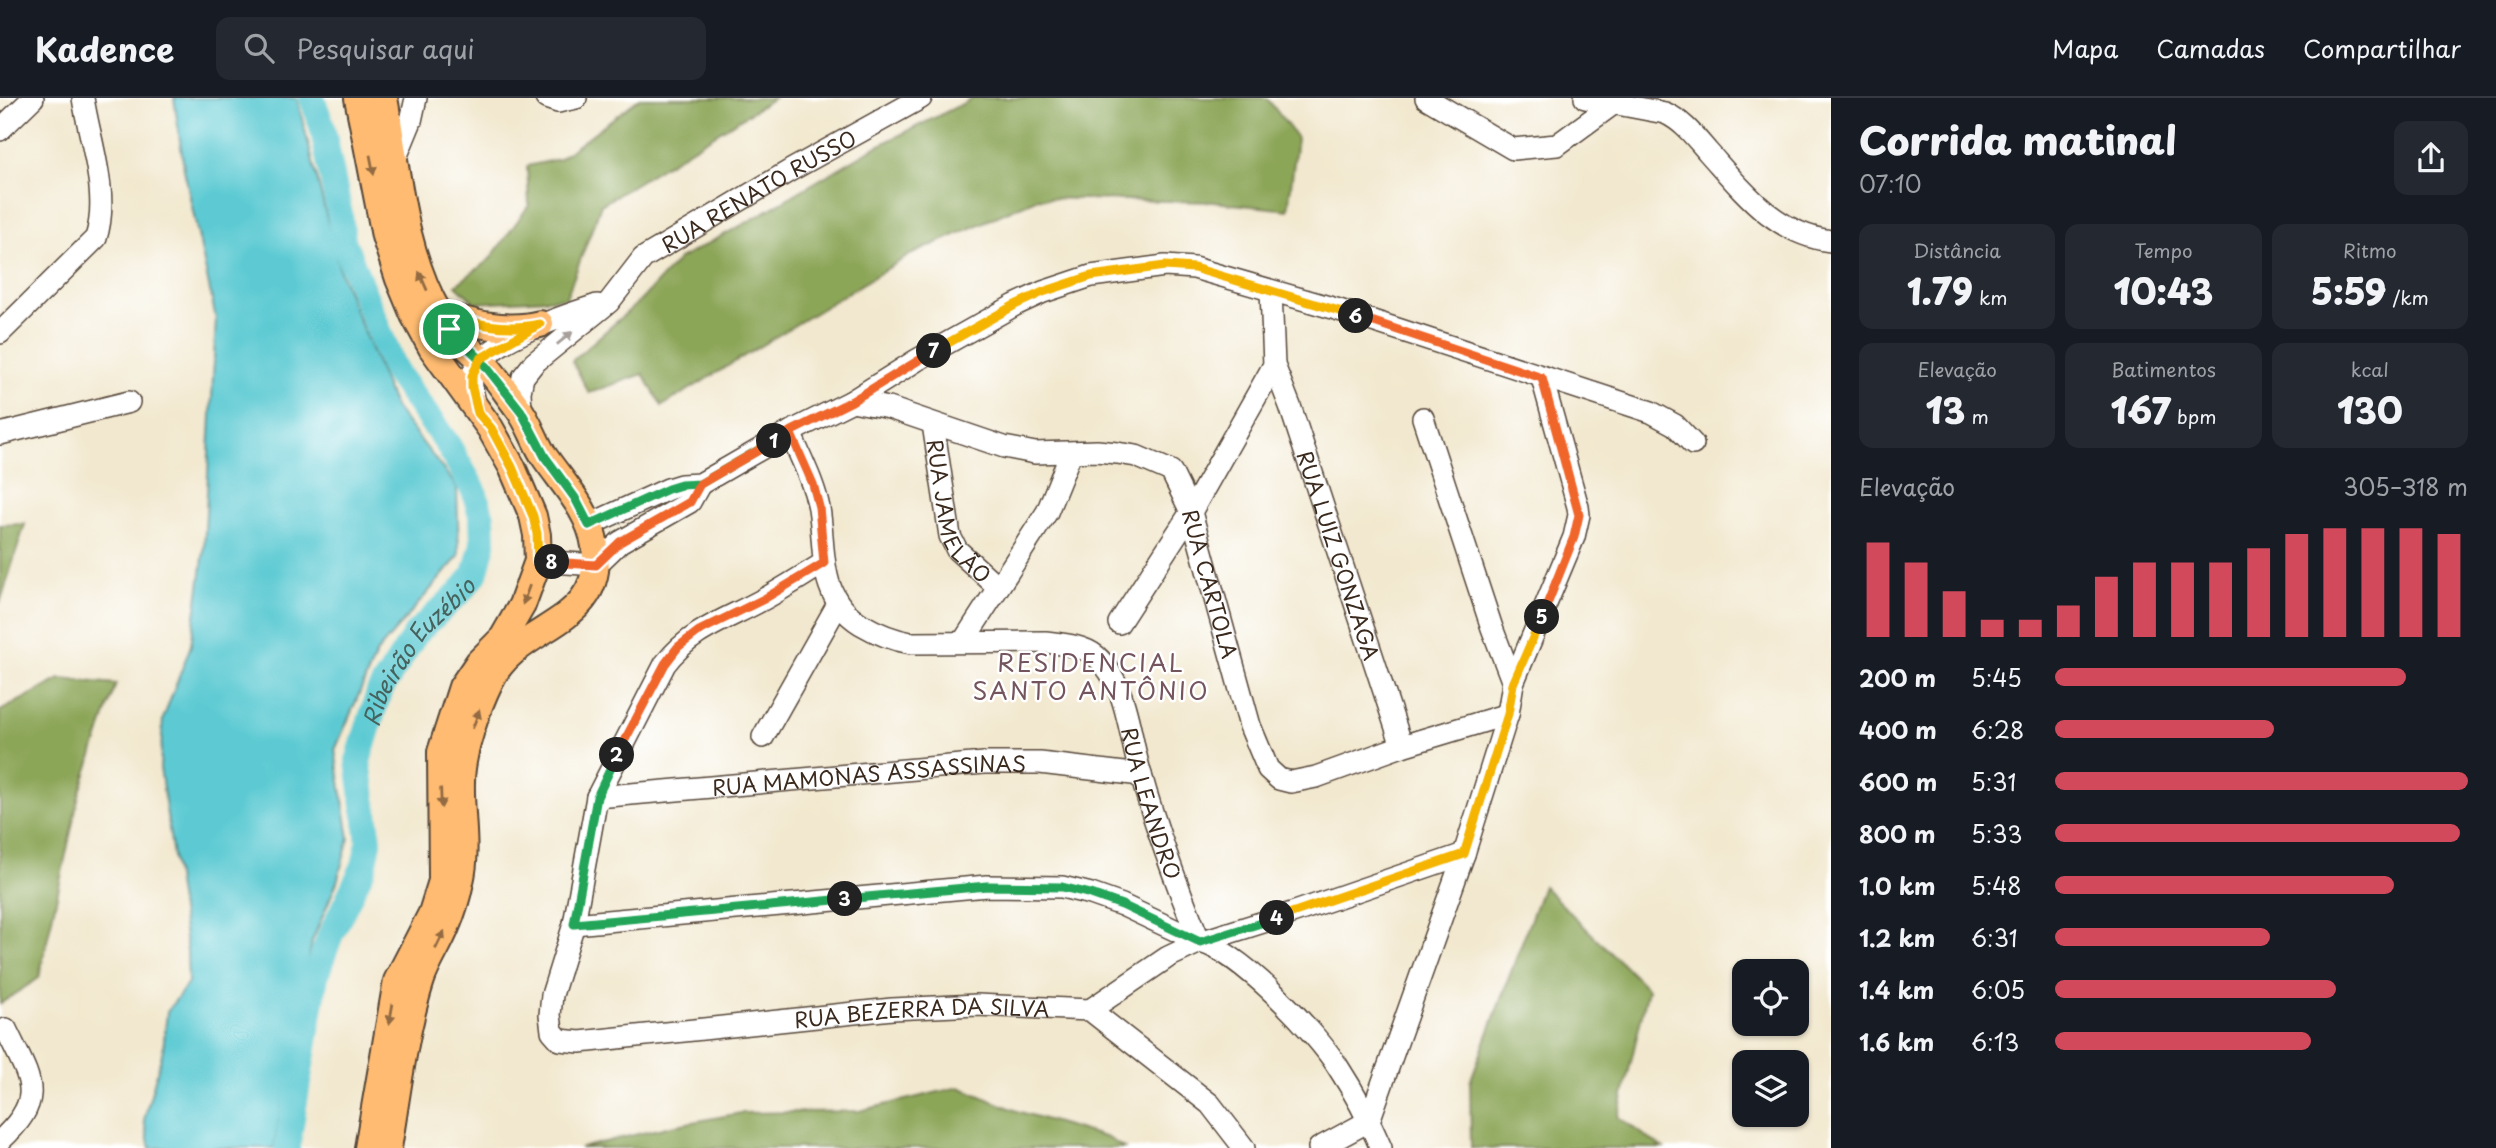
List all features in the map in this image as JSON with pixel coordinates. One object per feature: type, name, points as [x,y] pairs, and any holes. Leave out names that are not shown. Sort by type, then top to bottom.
[{"type":"main road","points":[[358,98],[385,236],[399,278],[414,315],[432,348],[484,420],[512,467],[533,516],[538,561],[522,605],[503,638],[479,662],[462,687],[441,752],[442,881],[432,913],[397,981],[368,1148]]},
{"type":"main road","points":[[384,98],[411,246],[420,276],[439,313],[457,338],[480,359],[521,411],[545,457]]},
{"type":"main road","points":[[439,313],[508,328],[540,324]]},
{"type":"main road","points":[[388,1148],[405,1049],[421,979],[447,925],[461,881],[464,840],[460,780],[469,737],[490,680],[503,660],[570,612],[594,581],[595,544],[575,498],[511,412],[497,398],[492,397],[484,402],[484,420]]},
{"type":"street","points":[[0,130],[33,98]]},
{"type":"street","points":[[0,333],[96,238],[102,222],[101,192],[83,98]]},
{"type":"street","points":[[396,160],[411,121],[416,98]]},
{"type":"street","points":[[546,98],[558,102],[576,98]]},
{"type":"street","name":"RUA RENATO RUSSO","points":[[521,411],[520,391],[523,377],[534,363],[609,302],[643,258],[790,170],[921,98]]},
{"type":"street","points":[[1426,98],[1513,149],[1557,145],[1613,104]]},
{"type":"street","points":[[1585,98],[1674,117],[1688,128],[1761,210],[1793,230],[1831,241]]},
{"type":"street","points":[[589,525],[674,487],[700,484],[790,432],[852,401],[917,360],[1015,305],[1043,292],[1091,276],[1165,266],[1194,268],[1336,309],[1651,412],[1675,425],[1693,444]]},
{"type":"street","name":"RUA LUIZ GONZAGA","points":[[1270,291],[1275,366],[1402,746]]},
{"type":"street","points":[[484,420],[472,388],[472,376],[480,359],[540,324],[609,302]]},
{"type":"street","points":[[1119,624],[1191,512],[1275,366]]},
{"type":"street","points":[[1319,1148],[1370,1121],[1464,854],[1508,714],[1513,684],[1574,537],[1579,515],[1542,378]]},
{"type":"street","name":"RUA CARTOLA","points":[[852,401],[889,408],[1004,447],[1035,453],[1097,450],[1136,456],[1164,466],[1174,476],[1191,512],[1250,726],[1268,769],[1279,779],[1291,782],[1305,780],[1402,746],[1508,714]]},
{"type":"street","points":[[0,434],[129,402]]},
{"type":"street","points":[[1423,418],[1513,684]]},
{"type":"street","name":"RUA JAMELÃO","points":[[933,425],[950,536],[954,546],[998,587]]},
{"type":"street","points":[[763,737],[838,604],[832,594],[824,563],[816,495],[790,432]]},
{"type":"street","points":[[963,642],[1047,512],[1071,453]]},
{"type":"street","points":[[538,561],[596,565],[620,542],[690,502],[700,484]]},
{"type":"street","points":[[637,505],[650,524]]},
{"type":"street","points":[[824,563],[764,599],[699,631],[678,647],[658,676],[597,797],[574,924],[987,886],[1062,887],[1091,894],[1122,905],[1200,942],[1214,945],[1253,975],[1299,1019],[1337,1065],[1370,1121],[1381,1148]]},
{"type":"street","name":"RUA LEANDRO","points":[[838,604],[853,619],[893,640],[911,643],[1045,642],[1067,645],[1096,656],[1121,696],[1141,775],[1200,942]]},
{"type":"street","name":"RUA MAMONAS ASSASSINAS","points":[[597,797],[984,763],[1040,763],[1141,775]]},
{"type":"street","points":[[1244,1148],[1210,1104],[1090,1010],[1168,957],[1200,942],[1292,914],[1464,854]]},
{"type":"street","name":"RUA BEZERRA DA SILVA","points":[[574,924],[552,995],[552,1031],[561,1040],[580,1042],[892,1009],[977,1005],[1090,1010]]},
{"type":"street","points":[[0,1141],[23,1118],[31,1101],[31,1082],[6,1029]]},
{"type":"green space","points":[[640,98],[774,98],[601,205],[566,298],[475,303],[456,285],[490,259],[529,205],[527,166],[559,159]]},
{"type":"green space","points":[[974,98],[1267,98],[1297,138],[1288,210],[1213,202],[1038,198],[910,255],[662,406],[643,374],[589,393],[572,361],[642,299],[679,259],[872,149]]},
{"type":"green space","points":[[25,524],[0,603],[0,525]]},
{"type":"green space","points":[[60,679],[116,684],[79,795],[39,978],[0,1004],[0,711]]},
{"type":"green space","points":[[1543,886],[1648,989],[1618,1117],[1663,1148],[1471,1148],[1470,1082]]},
{"type":"green space","points":[[959,1087],[1017,1111],[1108,1138],[1124,1148],[580,1148],[671,1126],[741,1113],[859,1111]]},
{"type":"water","points":[[174,98],[297,98],[341,275],[394,406],[457,487],[459,556],[377,652],[335,750],[349,838],[337,882],[312,941],[274,1148],[150,1148],[144,1120],[163,1050],[167,1012],[188,983],[187,951],[160,768],[163,719],[191,645],[204,551],[216,319],[184,169]]},
{"type":"waterway","name":"Ribeirão Euzébio","points":[[287,1148],[316,975],[330,936],[364,866],[369,842],[358,761],[379,692],[417,632],[461,591],[475,574],[483,544],[482,518],[474,491],[448,445],[395,371],[343,241],[322,126],[312,98]]},
{"type":"district","name":"RESIDENCIAL SANTO ANTÔNIO","points":[[1091,676]]},
{"type":"route","points":[[449,329],[439,313],[508,328],[540,324],[480,359],[472,376],[478,413],[491,428],[512,467],[533,516],[538,561],[596,565],[620,542],[690,502],[700,484],[790,432],[852,401],[917,360],[1015,305],[1043,292],[1091,276],[1165,266],[1194,268],[1336,309],[1542,378],[1578,507],[1577,528],[1513,684],[1508,714],[1464,854],[1292,914],[1200,942],[1122,905],[1062,887],[987,886],[574,924],[597,797],[665,664],[678,647],[699,631],[764,599],[824,563],[819,507],[813,484],[790,432],[700,484],[668,489],[589,525],[575,498],[545,457],[521,411],[480,359],[449,329]]}]
